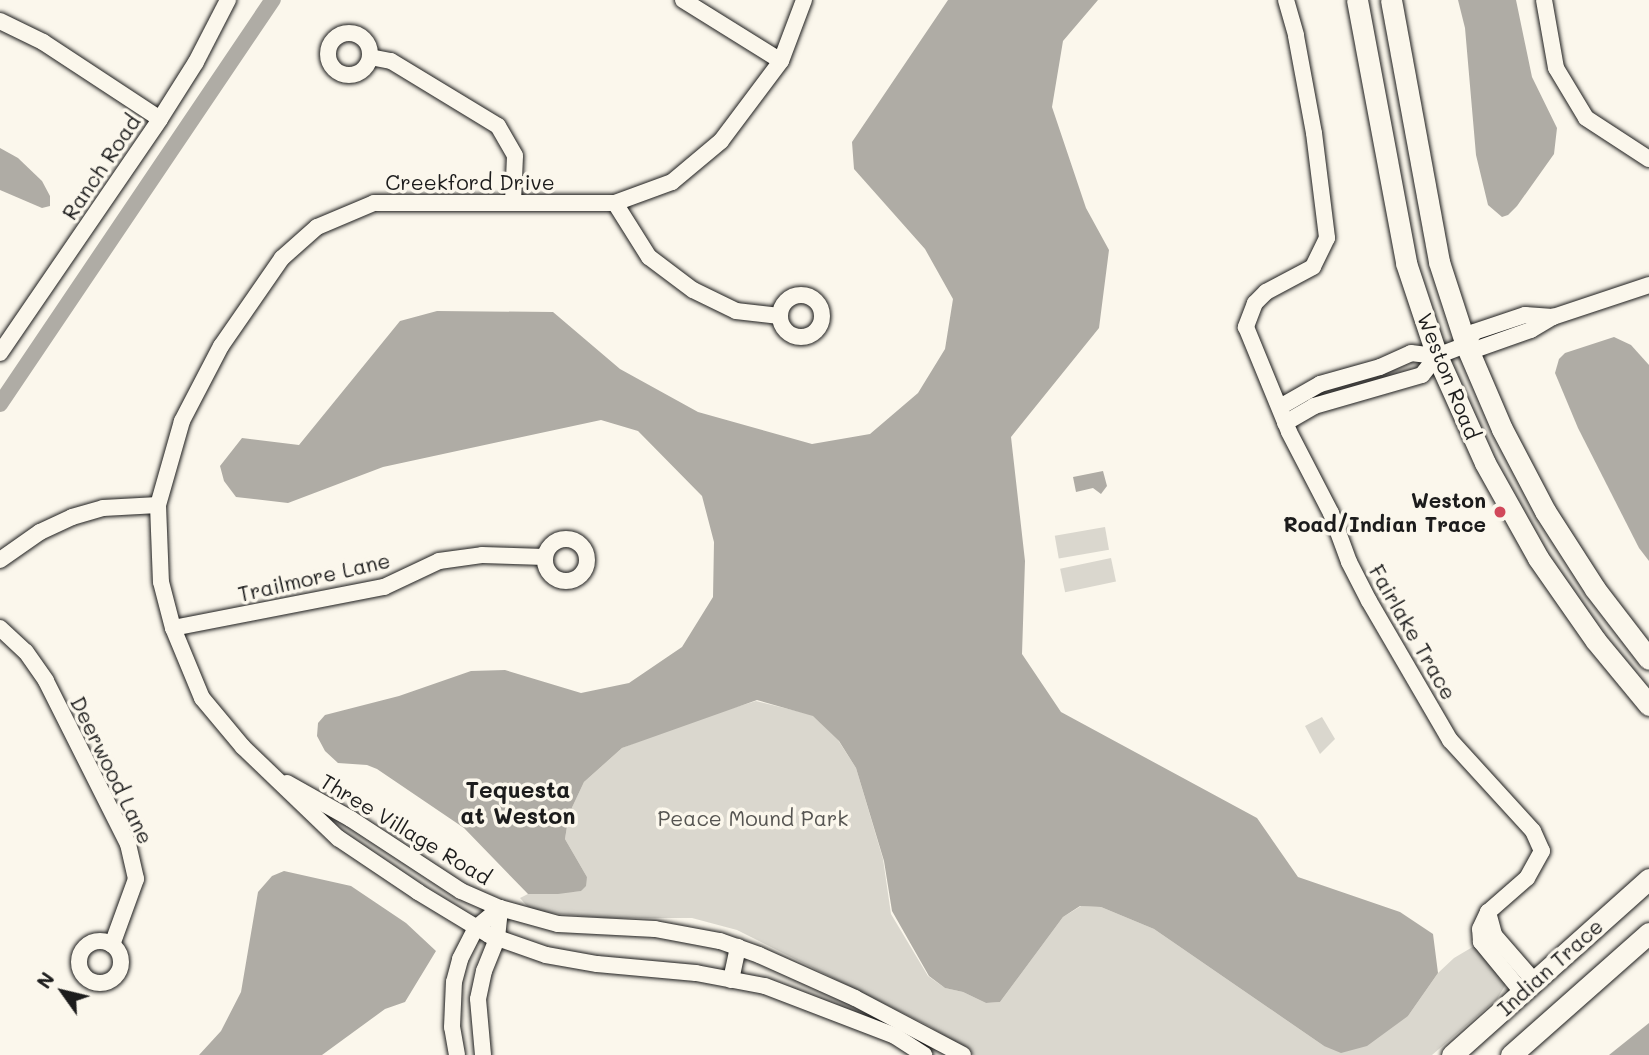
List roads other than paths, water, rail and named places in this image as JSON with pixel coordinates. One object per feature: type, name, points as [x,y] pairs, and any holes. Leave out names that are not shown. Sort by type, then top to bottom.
[{"type":"main road","name":"Weston Road","points":[[1357,0],[1406,263],[1437,356],[1485,463],[1538,558],[1596,641],[1649,705]]},
{"type":"main road","name":"Weston Road","points":[[1391,0],[1410,120],[1439,262],[1466,345],[1502,429],[1545,511],[1587,578],[1649,659]]},
{"type":"main road","name":"Indian Trace","points":[[1452,1055],[1649,879]]},
{"type":"main road","name":"Indian Trace","points":[[1511,1055],[1649,933]]},
{"type":"street","name":"Ranch Road","points":[[0,353],[160,118],[196,62],[228,0]]},
{"type":"street","points":[[683,0],[781,61]]},
{"type":"street","name":"Creekford Drive","points":[[161,582],[158,505],[182,421],[221,346],[282,258],[317,227],[374,204],[615,203],[672,182],[721,141],[781,61],[804,0]]},
{"type":"street","name":"Fairlake Trace","points":[[1286,0],[1296,36],[1314,133],[1326,238],[1313,267],[1266,292],[1248,316],[1246,327],[1282,415],[1331,513],[1366,596],[1450,740],[1533,831],[1542,851],[1527,878],[1488,912],[1489,925],[1494,935],[1528,986]]},
{"type":"street","points":[[1544,0],[1556,68],[1586,118],[1649,159]]},
{"type":"street","points":[[0,22],[43,42],[160,118]]},
{"type":"street","points":[[370,57],[391,61],[498,126],[515,156],[513,202]]},
{"type":"street","points":[[615,203],[649,257],[693,290],[736,311],[780,316]]},
{"type":"street","points":[[1282,415],[1320,384],[1354,376],[1411,353],[1437,356],[1466,345],[1477,349],[1531,330],[1553,317],[1649,285]]},
{"type":"street","points":[[1282,415],[1422,375],[1437,356]]},
{"type":"street","points":[[0,560],[40,532],[72,517],[103,508],[158,505]]},
{"type":"street","name":"Trailmore Lane","points":[[173,628],[384,587],[439,561],[482,555],[545,557]]},
{"type":"street","name":"Three Village Road","points":[[161,582],[173,628],[202,698],[265,769],[338,838],[476,928],[546,955],[765,986],[895,1036],[924,1055]]},
{"type":"street","name":"Deerwood Lane","points":[[0,628],[26,652],[46,681],[128,844],[136,879],[112,944]]},
{"type":"street","name":"Three Village Road","points":[[265,769],[351,819],[460,891],[500,908],[558,924],[654,929],[738,947],[879,1010],[963,1055]]},
{"type":"street","points":[[457,1055],[453,1027],[454,982],[460,959],[476,928],[500,908]]},
{"type":"street","points":[[484,1055],[478,999],[484,971],[497,938],[500,908]]},
{"type":"street","points":[[731,980],[738,947]]},
{"type":"waterway","points":[[0,404],[273,0]]},
{"type":"place","name":"Weston Road/Indian Trace","points":[[1500,512]]},
{"type":"district","name":"Tequesta at Weston","points":[[518,802]]},
{"type":"park label","name":"Peace Mound Park","points":[[753,818]]}]
